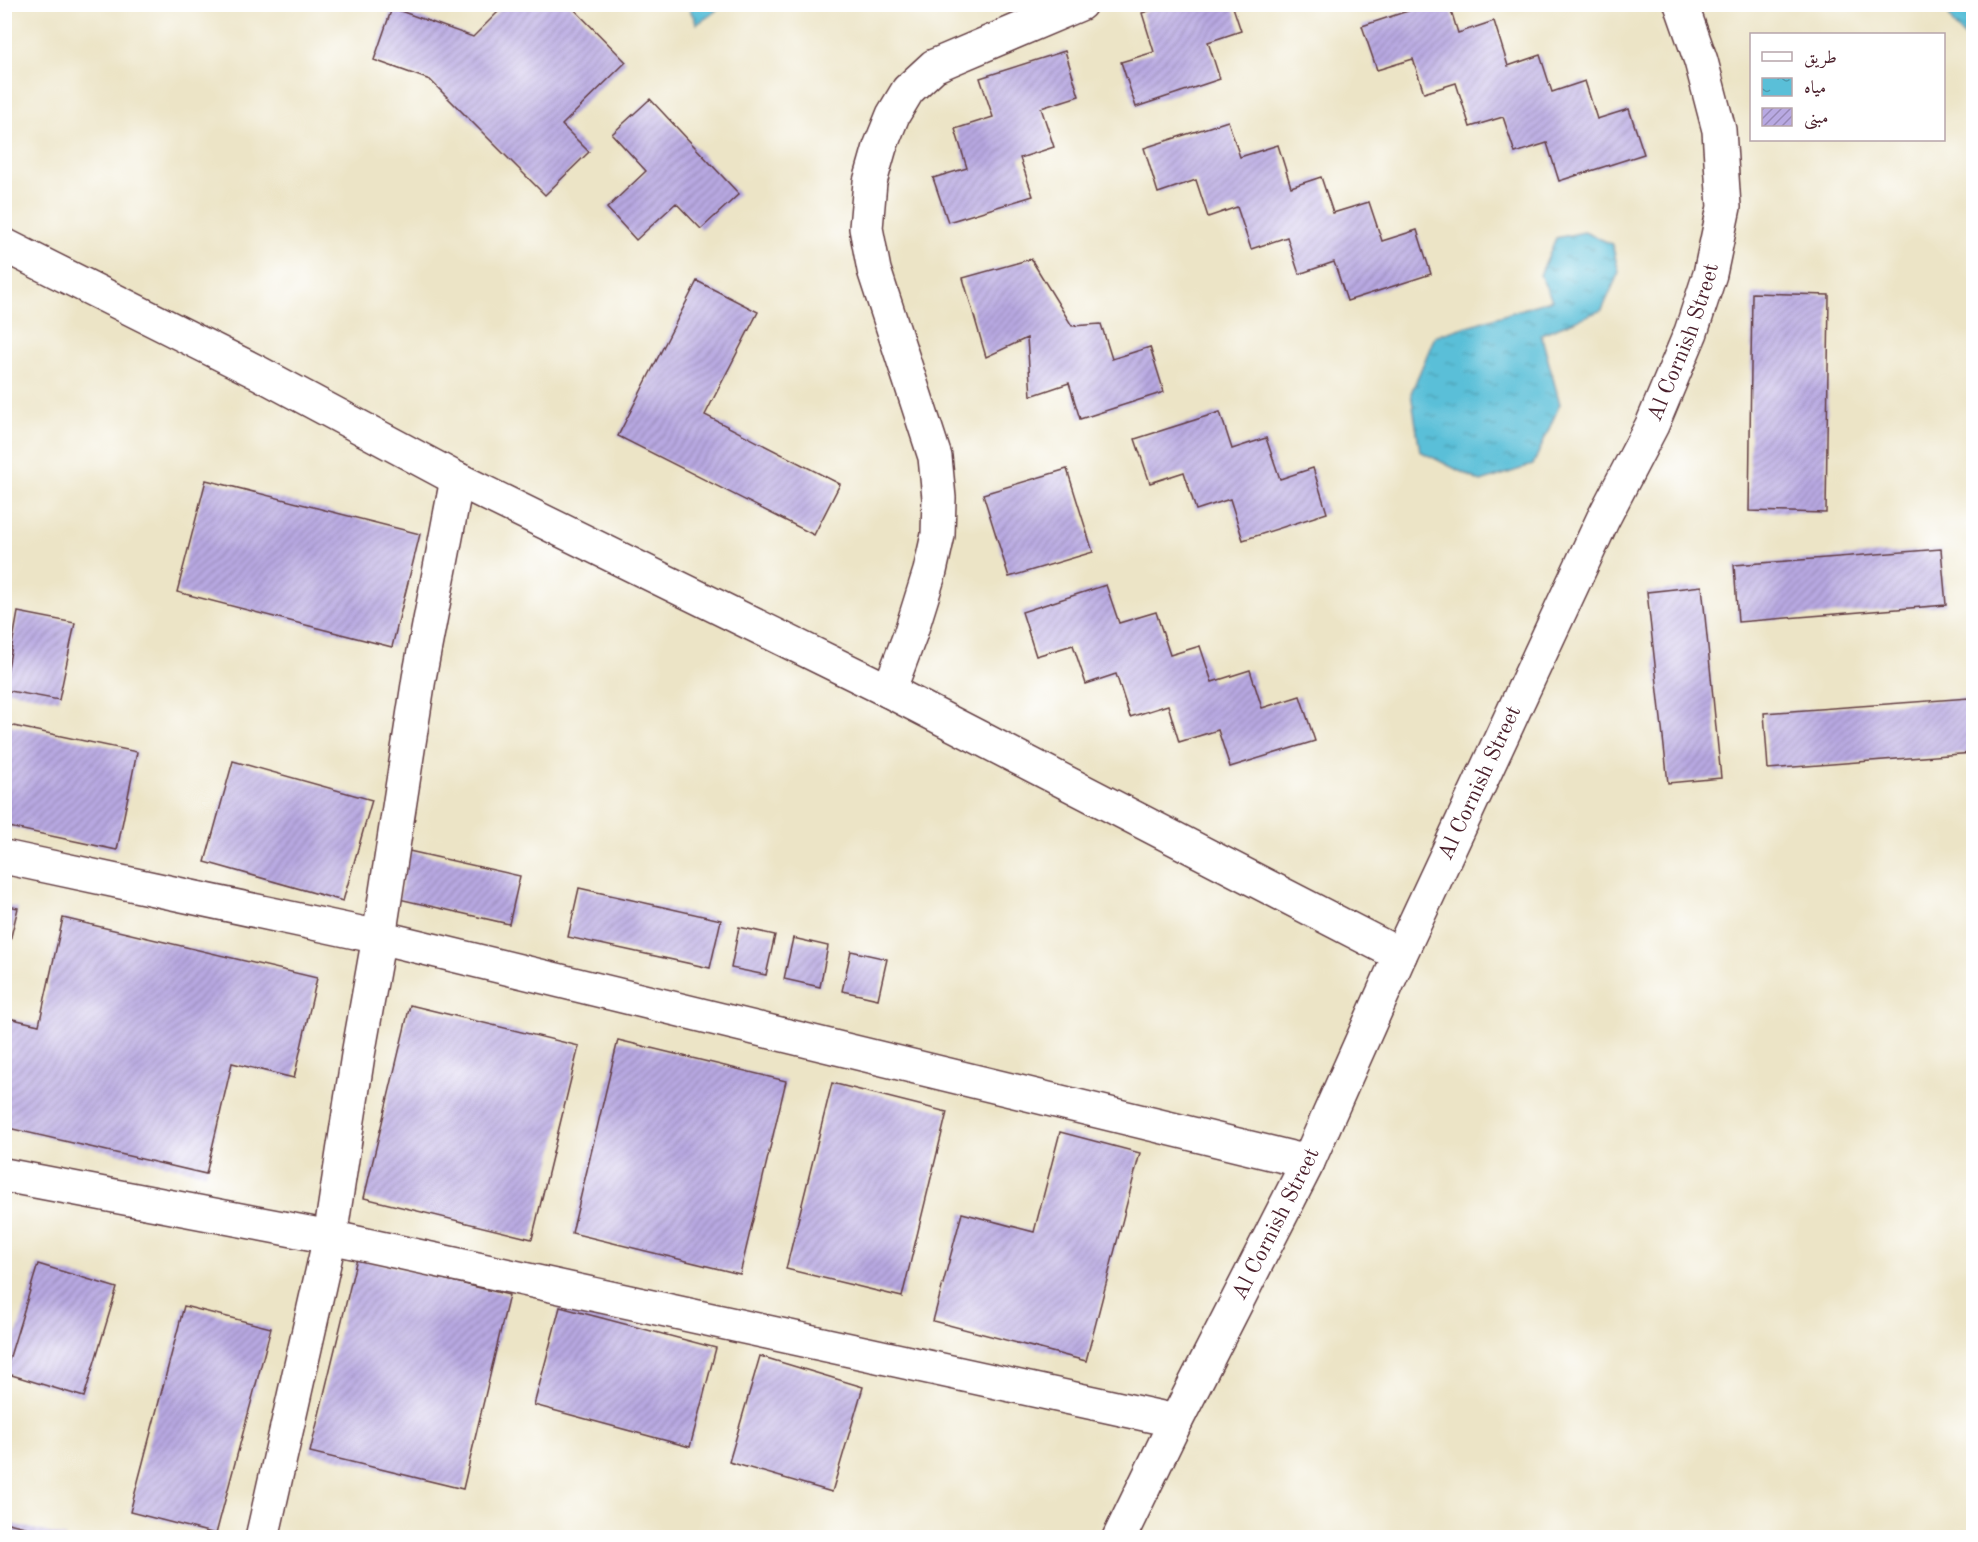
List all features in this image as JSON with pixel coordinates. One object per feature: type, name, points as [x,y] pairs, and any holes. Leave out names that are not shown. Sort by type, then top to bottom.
[{"type":"street","points":[[889,692],[930,570],[938,535],[939,498],[935,457],[874,270],[866,228],[870,182],[880,147],[893,115],[908,90],[934,66],[1080,4]]},
{"type":"street","name":"Al Cornish Street","points":[[1119,1538],[1308,1162],[1400,955],[1603,519],[1652,424],[1691,332],[1710,274],[1724,207],[1719,130],[1701,61],[1681,4]]},
{"type":"street","points":[[4,245],[260,373],[457,479],[889,692],[1400,955]]},
{"type":"street","points":[[262,1538],[330,1237],[419,678],[457,479]]},
{"type":"street","points":[[4,857],[379,937],[1308,1162]]},
{"type":"street","points":[[4,1175],[330,1237],[1176,1422]]},
{"type":"water","points":[[693,5],[723,5],[697,24],[689,8]]},
{"type":"water","points":[[1945,5],[1973,5],[1973,45],[1954,26]]},
{"type":"water","points":[[1584,232],[1612,244],[1619,272],[1602,310],[1541,334],[1560,404],[1533,465],[1481,482],[1420,451],[1411,393],[1435,336],[1552,300],[1540,275],[1556,238]]},
{"type":"building","points":[[506,4],[569,4],[626,62],[562,125],[589,152],[545,195],[430,80],[374,60],[392,8],[473,37]]},
{"type":"building","points":[[1170,4],[1232,4],[1241,31],[1208,42],[1220,79],[1136,107],[1121,62],[1154,52],[1142,13]]},
{"type":"building","points":[[1429,4],[1449,4],[1458,33],[1494,21],[1508,66],[1540,55],[1552,92],[1585,81],[1597,119],[1629,109],[1644,154],[1559,181],[1547,143],[1515,153],[1503,117],[1470,127],[1456,83],[1424,93],[1413,59],[1377,70],[1362,26]]},
{"type":"building","points":[[1065,51],[1079,96],[1041,108],[1054,147],[1020,158],[1033,196],[948,222],[933,178],[967,168],[955,129],[993,117],[980,78]]},
{"type":"building","points":[[650,99],[739,194],[701,229],[676,203],[636,240],[607,208],[646,171],[612,134]]},
{"type":"building","points":[[1228,121],[1240,157],[1278,145],[1291,187],[1321,177],[1333,213],[1369,202],[1382,241],[1417,230],[1431,274],[1347,301],[1334,262],[1299,274],[1287,237],[1251,249],[1237,207],[1208,217],[1196,180],[1158,193],[1144,148]]},
{"type":"building","points":[[1031,259],[1072,326],[1101,324],[1112,359],[1150,347],[1164,392],[1080,419],[1069,383],[1031,396],[1027,338],[986,357],[963,278]]},
{"type":"building","points":[[697,281],[758,312],[705,415],[840,484],[814,535],[618,436]]},
{"type":"building","points":[[1752,293],[1829,295],[1826,513],[1749,511]]},
{"type":"building","points":[[1220,412],[1232,449],[1266,438],[1280,479],[1313,468],[1327,513],[1243,540],[1230,499],[1196,510],[1184,472],[1150,483],[1135,439]]},
{"type":"building","points":[[1067,469],[1093,552],[1009,577],[983,494]]},
{"type":"building","points":[[206,480],[420,534],[392,647],[177,592]]},
{"type":"building","points":[[1941,549],[1946,605],[1738,622],[1734,565]]},
{"type":"building","points":[[1106,585],[1119,623],[1156,612],[1170,655],[1200,646],[1212,682],[1250,670],[1262,708],[1300,696],[1315,741],[1230,767],[1218,730],[1179,742],[1168,705],[1130,717],[1116,674],[1086,684],[1073,645],[1036,656],[1022,612]]},
{"type":"building","points":[[1702,586],[1721,778],[1668,783],[1647,592]]},
{"type":"building","points":[[18,612],[75,623],[59,700],[4,690]]},
{"type":"building","points":[[1969,698],[1973,753],[1768,769],[1764,713]]},
{"type":"building","points":[[4,724],[137,752],[117,850],[4,826]]},
{"type":"building","points":[[233,761],[372,800],[343,901],[205,862]]},
{"type":"building","points":[[409,851],[520,876],[509,924],[399,899]]},
{"type":"building","points":[[579,888],[721,920],[710,968],[568,937]]},
{"type":"building","points":[[4,905],[18,908],[5,961],[4,960]]},
{"type":"building","points":[[63,918],[317,978],[294,1078],[232,1063],[206,1174],[4,1127],[4,1017],[39,1025]]},
{"type":"building","points":[[739,927],[775,935],[766,975],[731,968]]},
{"type":"building","points":[[793,938],[828,946],[820,987],[784,979]]},
{"type":"building","points":[[851,951],[887,959],[878,999],[842,991]]},
{"type":"building","points":[[410,1005],[579,1046],[532,1239],[364,1198]]},
{"type":"building","points":[[618,1040],[786,1081],[740,1274],[572,1233]]},
{"type":"building","points":[[832,1083],[947,1112],[902,1297],[786,1269]]},
{"type":"building","points":[[1060,1132],[1140,1153],[1086,1361],[933,1321],[962,1213],[1034,1232]]},
{"type":"building","points":[[357,1258],[509,1295],[463,1489],[310,1452]]},
{"type":"building","points":[[38,1264],[117,1288],[84,1397],[5,1373]]},
{"type":"building","points":[[184,1306],[271,1328],[216,1534],[130,1512]]},
{"type":"building","points":[[560,1307],[716,1348],[690,1447],[534,1405]]},
{"type":"building","points":[[760,1356],[863,1387],[832,1492],[729,1462]]},
{"type":"building","points":[[4,1522],[66,1537],[66,1538],[4,1538]]}]
